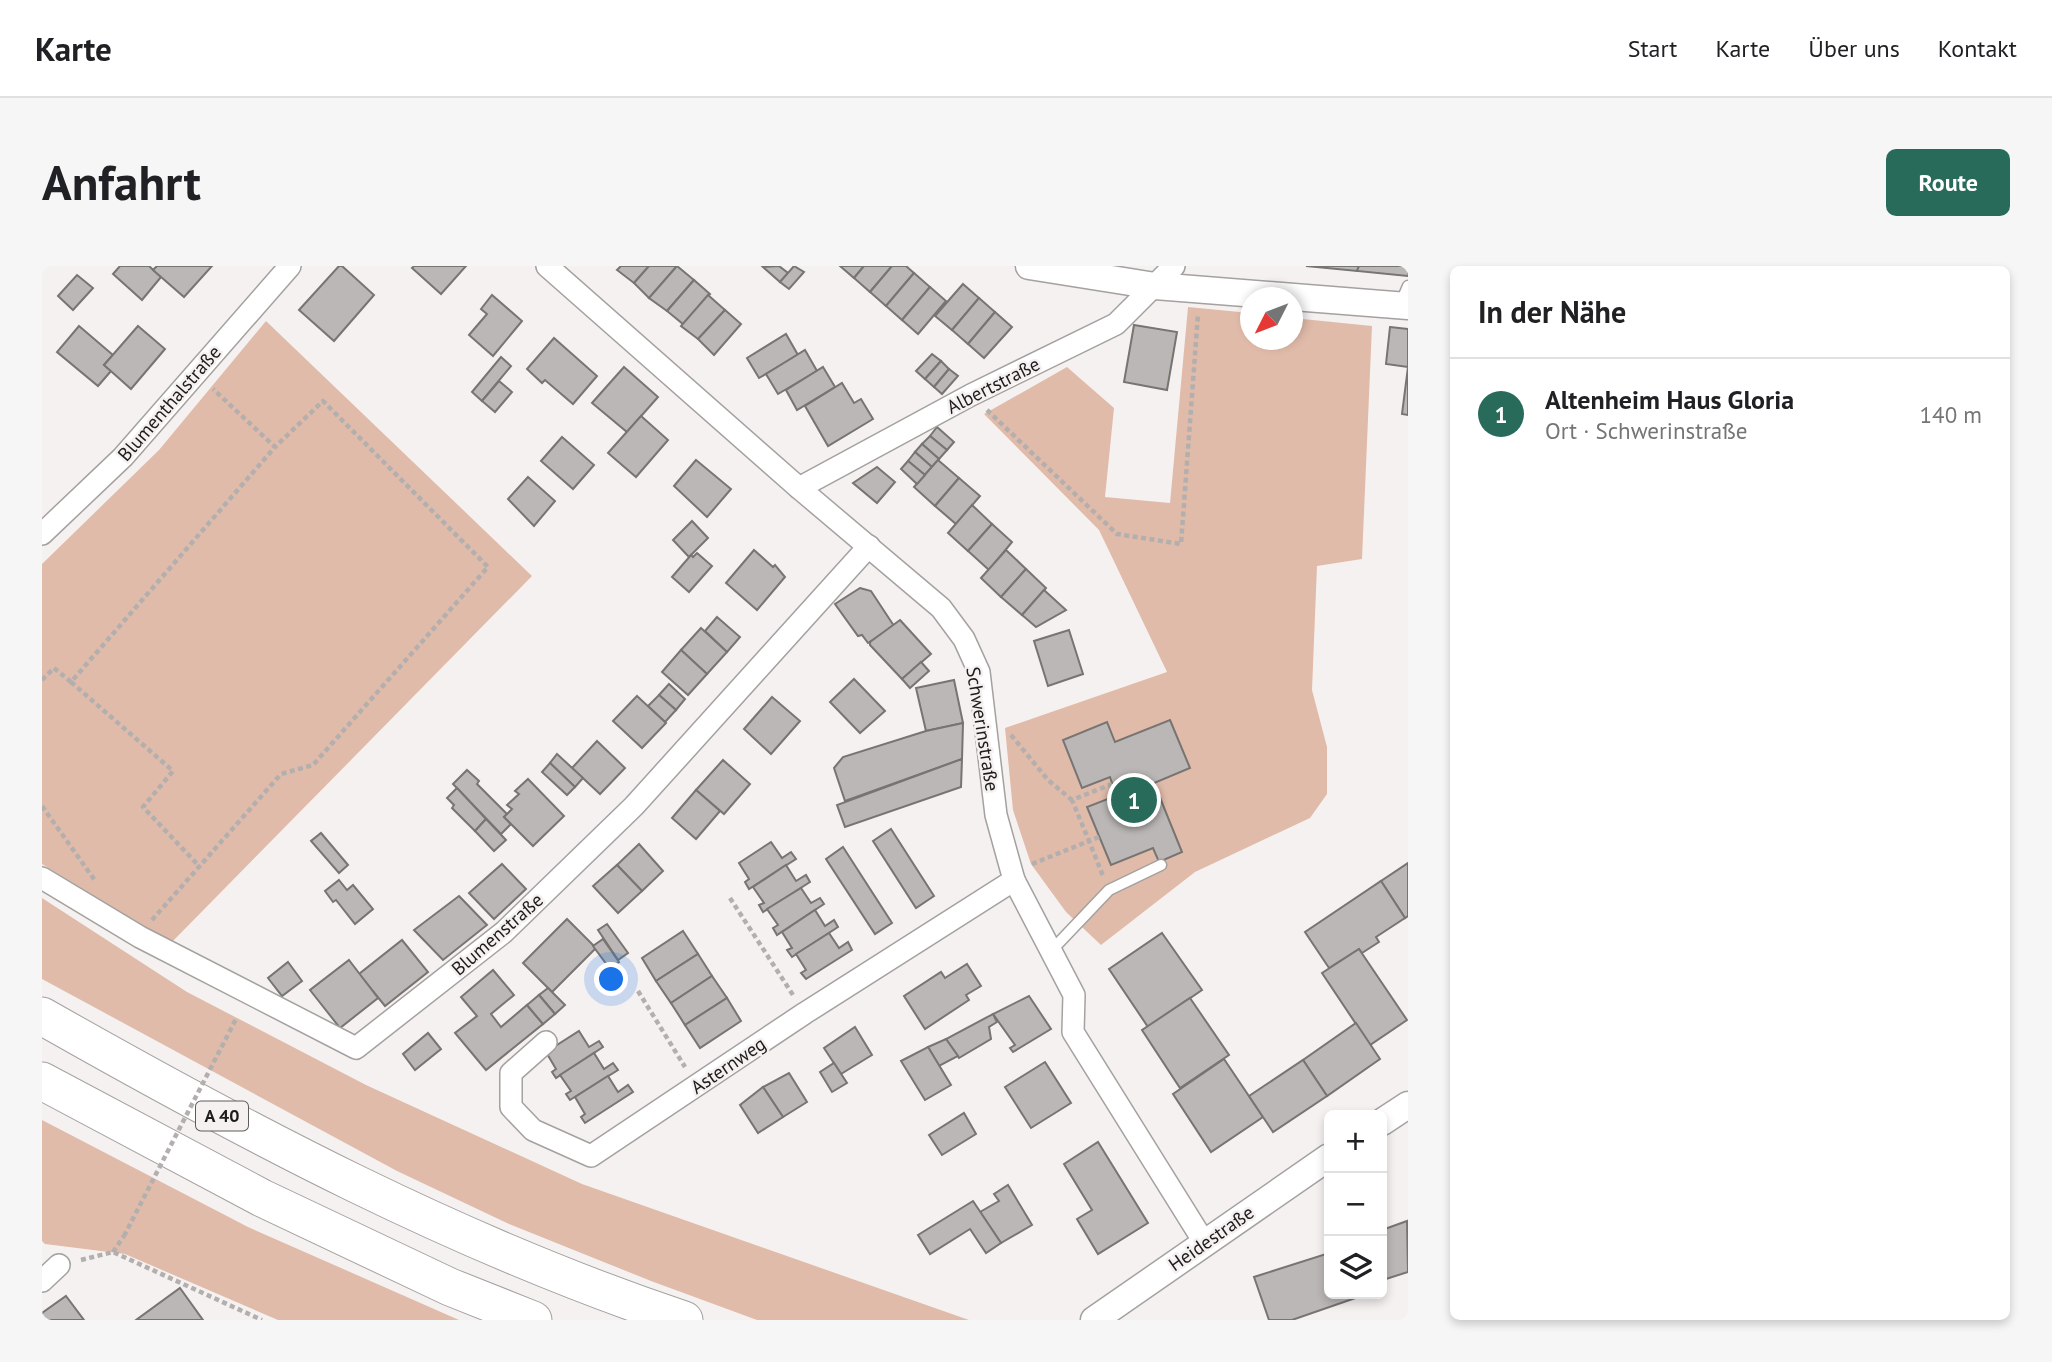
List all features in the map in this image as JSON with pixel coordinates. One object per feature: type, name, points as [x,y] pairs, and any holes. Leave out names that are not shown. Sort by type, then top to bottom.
[{"type":"highway","name":"A 40","points":[[42,1016],[188,1099],[405,1208],[622,1299],[684,1320]]},
{"type":"highway","name":"A 40","points":[[42,1081],[262,1198],[450,1287],[533,1320]]},
{"type":"street","name":"Blumenthalstraße","points":[[42,534],[123,457],[290,266]]},
{"type":"street","name":"Schwerinstraße","points":[[547,266],[799,488],[941,608],[964,639],[979,672],[996,815],[1013,876],[1074,995],[1073,1032],[1204,1242]]},
{"type":"street","points":[[1029,266],[1155,286],[1405,299]]},
{"type":"street","name":"Albertstraße","points":[[799,488],[971,396],[1116,324],[1174,266]]},
{"type":"street","name":"Blumenstraße","points":[[42,878],[140,937],[356,1048],[504,932],[634,806],[869,546]]},
{"type":"street","name":"Asternweg","points":[[545,1042],[510,1073],[511,1107],[533,1130],[591,1156],[1013,876]]},
{"type":"street","points":[[1387,1119],[1408,1105]]},
{"type":"street","name":"Heidestraße","points":[[1094,1320],[1324,1160]]},
{"type":"street","points":[[42,1281],[60,1265]]},
{"type":"lane","points":[[1051,951],[1109,890],[1161,865]]},
{"type":"path","points":[[971,396],[1117,534],[1181,544],[1200,288]]},
{"type":"path","points":[[195,373],[275,447]]},
{"type":"path","points":[[71,682],[275,447],[323,401],[488,567],[313,765],[281,774],[140,937]]},
{"type":"path","points":[[42,680],[54,668],[173,771],[143,807],[199,866]]},
{"type":"path","points":[[983,708],[1005,728],[1048,780],[1072,800],[1109,890]]},
{"type":"path","points":[[1072,800],[1112,784]]},
{"type":"path","points":[[42,806],[94,880],[104,890]]},
{"type":"path","points":[[1013,876],[1099,837]]},
{"type":"path","points":[[730,898],[805,1013]]},
{"type":"path","points":[[638,990],[696,1085]]},
{"type":"path","points":[[113,1252],[124,1236],[236,1019]]},
{"type":"path","points":[[60,1265],[113,1252],[262,1320]]},
{"type":"shaded area","points":[[1188,307],[1240,312],[1240,350],[1303,350],[1303,319],[1372,326],[1362,559],[1317,566],[1312,690],[1327,747],[1327,794],[1310,818],[1195,872],[1101,945],[1066,912],[1031,864],[1013,810],[1005,728],[1167,672],[1099,530],[984,414],[1067,367],[1114,408],[1105,497],[1170,503]]},
{"type":"shaded area","points":[[266,321],[532,576],[171,943],[42,864],[42,564],[159,450]]},
{"type":"shaded area","points":[[42,898],[187,992],[366,1085],[582,1184],[969,1320],[757,1320],[509,1224],[397,1171],[42,979]]},
{"type":"shaded area","points":[[42,1120],[248,1227],[459,1320],[278,1320],[125,1254],[45,1244],[42,1241]]},
{"type":"building","points":[[120,266],[149,266],[161,277],[142,300],[113,274]]},
{"type":"building","points":[[157,266],[212,266],[184,297],[153,270]]},
{"type":"building","points":[[339,266],[374,295],[334,341],[299,310]]},
{"type":"building","points":[[466,266],[441,294],[412,268]]},
{"type":"building","points":[[621,266],[649,266],[634,283],[617,270]]},
{"type":"building","points":[[649,266],[677,266],[649,298],[634,283]]},
{"type":"building","points":[[677,266],[694,280],[667,311],[649,298]]},
{"type":"building","points":[[779,266],[788,273],[780,282],[763,267]]},
{"type":"building","points":[[794,266],[804,272],[789,289],[780,282]]},
{"type":"building","points":[[840,266],[864,266],[854,278]]},
{"type":"building","points":[[864,266],[892,266],[870,292],[854,278]]},
{"type":"building","points":[[892,266],[906,266],[914,273],[886,306],[870,292]]},
{"type":"building","points":[[1306,266],[1359,266],[1357,271]]},
{"type":"building","points":[[1359,266],[1408,266],[1408,276],[1357,271]]},
{"type":"building","points":[[914,273],[930,287],[902,320],[886,306]]},
{"type":"building","points":[[77,275],[93,288],[73,310],[58,296]]},
{"type":"building","points":[[694,280],[710,294],[683,324],[667,311]]},
{"type":"building","points":[[963,284],[979,298],[952,330],[935,316]]},
{"type":"building","points":[[930,287],[946,301],[918,334],[902,320]]},
{"type":"building","points":[[492,295],[522,321],[493,356],[469,335],[487,314],[481,309]]},
{"type":"building","points":[[708,295],[725,310],[698,339],[681,326]]},
{"type":"building","points":[[979,298],[995,312],[968,344],[952,330]]},
{"type":"building","points":[[725,310],[741,324],[714,355],[698,339]]},
{"type":"building","points":[[995,312],[1012,327],[984,358],[968,344]]},
{"type":"building","points":[[1134,325],[1177,332],[1167,390],[1124,382]]},
{"type":"building","points":[[79,326],[113,355],[104,365],[111,371],[98,386],[57,352]]},
{"type":"building","points":[[138,326],[165,349],[131,389],[104,365]]},
{"type":"building","points":[[1390,327],[1408,329],[1408,367],[1386,364]]},
{"type":"building","points":[[786,334],[798,355],[759,378],[747,358]]},
{"type":"building","points":[[554,338],[597,376],[573,404],[545,380],[542,383],[527,369]]},
{"type":"building","points":[[805,350],[817,371],[778,394],[766,374]]},
{"type":"building","points":[[932,354],[941,361],[925,379],[916,371]]},
{"type":"building","points":[[501,357],[511,366],[482,401],[472,392]]},
{"type":"building","points":[[941,361],[949,369],[934,387],[925,379]]},
{"type":"building","points":[[624,367],[658,397],[627,432],[592,403]]},
{"type":"building","points":[[823,367],[835,387],[797,410],[786,390]]},
{"type":"building","points":[[1408,367],[1408,415],[1402,414]]},
{"type":"building","points":[[949,369],[958,376],[942,394],[934,387]]},
{"type":"building","points":[[499,381],[512,392],[495,412],[482,401]]},
{"type":"building","points":[[842,383],[854,403],[861,399],[873,419],[828,446],[805,406]]},
{"type":"building","points":[[641,416],[668,440],[636,477],[608,453]]},
{"type":"building","points":[[937,427],[954,442],[947,450],[930,436]]},
{"type":"building","points":[[930,436],[947,450],[939,459],[922,444]]},
{"type":"building","points":[[562,437],[594,465],[573,489],[541,461]]},
{"type":"building","points":[[922,444],[939,459],[932,467],[915,452]]},
{"type":"building","points":[[915,452],[932,467],[925,475],[908,461]]},
{"type":"building","points":[[696,460],[731,489],[707,517],[674,486]]},
{"type":"building","points":[[938,460],[959,478],[935,506],[914,487]]},
{"type":"building","points":[[908,461],[925,475],[917,484],[901,469]]},
{"type":"building","points":[[877,467],[895,482],[877,503],[853,483]]},
{"type":"building","points":[[528,477],[555,501],[534,526],[508,499]]},
{"type":"building","points":[[959,478],[980,496],[956,524],[935,506]]},
{"type":"building","points":[[972,505],[992,524],[968,551],[948,533]]},
{"type":"building","points":[[692,521],[708,538],[689,557],[673,540]]},
{"type":"building","points":[[992,524],[1012,542],[989,570],[968,551]]},
{"type":"building","points":[[754,550],[773,567],[775,565],[785,577],[757,610],[726,583]]},
{"type":"building","points":[[1006,550],[1026,569],[1001,597],[981,578]]},
{"type":"building","points":[[697,553],[712,566],[689,592],[672,577],[691,555],[693,557]]},
{"type":"building","points":[[1026,569],[1046,588],[1022,615],[1001,597]]},
{"type":"building","points":[[860,588],[871,591],[894,626],[868,643],[862,635],[858,636],[835,604]]},
{"type":"building","points":[[1044,590],[1066,610],[1036,627],[1022,615]]},
{"type":"building","points":[[717,617],[740,637],[727,652],[705,631]]},
{"type":"building","points":[[900,620],[931,654],[902,679],[870,645],[870,642]]},
{"type":"building","points":[[701,628],[727,652],[707,674],[681,650]]},
{"type":"building","points":[[1069,630],[1083,674],[1048,686],[1034,641]]},
{"type":"building","points":[[681,650],[707,674],[688,695],[662,672]]},
{"type":"building","points":[[921,662],[929,671],[910,688],[902,679]]},
{"type":"building","points":[[854,679],[885,711],[860,733],[830,702]]},
{"type":"building","points":[[954,680],[963,723],[926,731],[916,688]]},
{"type":"building","points":[[669,684],[685,699],[676,710],[659,695]]},
{"type":"building","points":[[659,695],[676,710],[665,722],[648,706]]},
{"type":"building","points":[[637,696],[666,723],[642,748],[613,721]]},
{"type":"building","points":[[772,697],[800,721],[771,754],[744,729]]},
{"type":"building","points":[[1170,720],[1190,768],[1154,783],[1182,852],[1159,862],[1153,848],[1111,865],[1087,807],[1126,792],[1124,785],[1114,789],[1110,777],[1082,788],[1063,740],[1107,722],[1115,742]]},
{"type":"building","points":[[963,723],[962,759],[845,801],[834,768],[843,757],[926,731]]},
{"type":"building","points":[[597,741],[625,768],[600,794],[572,768]]},
{"type":"building","points":[[557,754],[583,778],[575,787],[550,763]]},
{"type":"building","points":[[962,759],[961,787],[845,827],[837,805]]},
{"type":"building","points":[[723,760],[750,784],[724,814],[696,790]]},
{"type":"building","points":[[550,763],[575,787],[567,795],[542,772]]},
{"type":"building","points":[[467,770],[507,814],[504,817],[511,824],[501,834],[453,784]]},
{"type":"building","points":[[528,779],[564,816],[533,846],[504,817],[512,809],[507,805],[519,794],[515,791]]},
{"type":"building","points":[[457,788],[486,819],[475,831],[452,808],[454,805],[447,798]]},
{"type":"building","points":[[696,790],[720,811],[696,839],[672,818]]},
{"type":"building","points":[[486,819],[506,840],[494,851],[475,831]]},
{"type":"building","points":[[891,829],[934,896],[916,908],[873,841]]},
{"type":"building","points":[[321,833],[348,865],[339,873],[311,841]]},
{"type":"building","points":[[771,842],[782,858],[791,852],[796,859],[749,889],[745,882],[749,879],[739,863]]},
{"type":"building","points":[[639,844],[663,871],[642,891],[617,865]]},
{"type":"building","points":[[843,847],[892,923],[875,934],[826,859]]},
{"type":"building","points":[[1408,863],[1408,916],[1405,918],[1381,881]]},
{"type":"building","points":[[502,864],[526,889],[494,919],[469,893]]},
{"type":"building","points":[[617,865],[642,891],[618,913],[593,886]]},
{"type":"building","points":[[786,865],[796,881],[806,875],[810,882],[763,912],[759,905],[764,903],[753,887]]},
{"type":"building","points":[[339,880],[347,890],[353,885],[373,909],[355,924],[325,891]]},
{"type":"building","points":[[1381,881],[1405,918],[1376,937],[1379,942],[1362,953],[1359,949],[1329,968],[1305,932]]},
{"type":"building","points":[[801,888],[811,903],[820,898],[824,904],[777,935],[773,928],[778,925],[767,909]]},
{"type":"building","points":[[459,896],[487,925],[443,960],[414,930]]},
{"type":"building","points":[[815,910],[825,926],[834,920],[838,927],[792,957],[787,950],[792,948],[782,932]]},
{"type":"building","points":[[567,919],[596,948],[552,992],[523,963]]},
{"type":"building","points":[[607,924],[628,953],[618,960],[598,930]]},
{"type":"building","points":[[683,931],[698,954],[656,981],[642,958]]},
{"type":"building","points":[[829,933],[839,948],[848,942],[852,950],[806,979],[801,973],[806,970],[796,954]]},
{"type":"building","points":[[1162,933],[1202,990],[1148,1027],[1109,969]]},
{"type":"building","points":[[603,939],[619,962],[610,969],[593,946]]},
{"type":"building","points":[[402,940],[428,972],[385,1006],[359,974]]},
{"type":"building","points":[[1359,949],[1407,1020],[1370,1045],[1322,973]]},
{"type":"building","points":[[698,954],[712,976],[671,1003],[656,981]]},
{"type":"building","points":[[349,960],[378,998],[340,1028],[310,990]]},
{"type":"building","points":[[288,962],[302,981],[282,996],[268,978]]},
{"type":"building","points":[[967,964],[981,986],[966,995],[969,1000],[925,1029],[904,996],[941,972],[945,978]]},
{"type":"building","points":[[493,970],[514,995],[491,1014],[501,1027],[527,1005],[543,1024],[486,1070],[455,1033],[477,1016],[461,997]]},
{"type":"building","points":[[712,976],[727,998],[685,1025],[671,1003]]},
{"type":"building","points":[[548,988],[565,1005],[555,1014],[539,995]]},
{"type":"building","points":[[539,995],[555,1014],[543,1024],[527,1005]]},
{"type":"building","points":[[1029,996],[1051,1029],[1013,1052],[1010,1048],[1015,1045],[993,1014]]},
{"type":"building","points":[[727,998],[741,1021],[700,1048],[685,1025]]},
{"type":"building","points":[[1190,998],[1229,1055],[1180,1088],[1142,1030]]},
{"type":"building","points":[[993,1014],[997,1022],[989,1027],[991,1039],[959,1058],[946,1039]]},
{"type":"building","points":[[1356,1023],[1380,1059],[1327,1096],[1303,1060]]},
{"type":"building","points":[[855,1027],[872,1055],[841,1074],[824,1048]]},
{"type":"building","points":[[579,1031],[589,1047],[599,1041],[603,1047],[556,1078],[552,1072],[556,1069],[546,1052]]},
{"type":"building","points":[[428,1033],[441,1049],[415,1070],[403,1054]]},
{"type":"building","points":[[946,1039],[958,1056],[939,1066],[928,1047]]},
{"type":"building","points":[[928,1047],[951,1085],[925,1100],[901,1061]]},
{"type":"building","points":[[594,1053],[604,1069],[613,1063],[618,1070],[570,1100],[566,1094],[571,1091],[560,1075]]},
{"type":"building","points":[[1224,1059],[1263,1117],[1211,1152],[1173,1094]]},
{"type":"building","points":[[1303,1060],[1327,1096],[1273,1132],[1249,1096]]},
{"type":"building","points":[[1045,1062],[1071,1103],[1031,1128],[1005,1087]]},
{"type":"building","points":[[834,1063],[847,1083],[832,1092],[820,1072]]},
{"type":"building","points":[[789,1073],[807,1102],[783,1117],[763,1087]]},
{"type":"building","points":[[608,1076],[618,1092],[628,1085],[633,1092],[585,1123],[581,1117],[585,1114],[575,1097]]},
{"type":"building","points":[[763,1087],[783,1117],[758,1133],[740,1105]]},
{"type":"building","points":[[964,1113],[976,1134],[942,1155],[929,1135]]},
{"type":"building","points":[[1098,1142],[1148,1223],[1098,1254],[1077,1219],[1092,1210],[1064,1164]]},
{"type":"building","points":[[1008,1185],[1032,1225],[1001,1243],[980,1212],[999,1201],[994,1194]]},
{"type":"building","points":[[973,1201],[1001,1243],[986,1253],[970,1229],[930,1254],[918,1235]]},
{"type":"building","points":[[1407,1221],[1408,1272],[1387,1279],[1387,1236],[1387,1228]]},
{"type":"building","points":[[1324,1255],[1324,1299],[1353,1299],[1292,1320],[1269,1320],[1254,1277]]},
{"type":"building","points":[[180,1288],[203,1320],[136,1320]]},
{"type":"building","points":[[66,1296],[84,1320],[42,1320],[42,1313]]},
{"type":"place","name":"Altenheim Haus Gloria","points":[[1134,800]]}]
